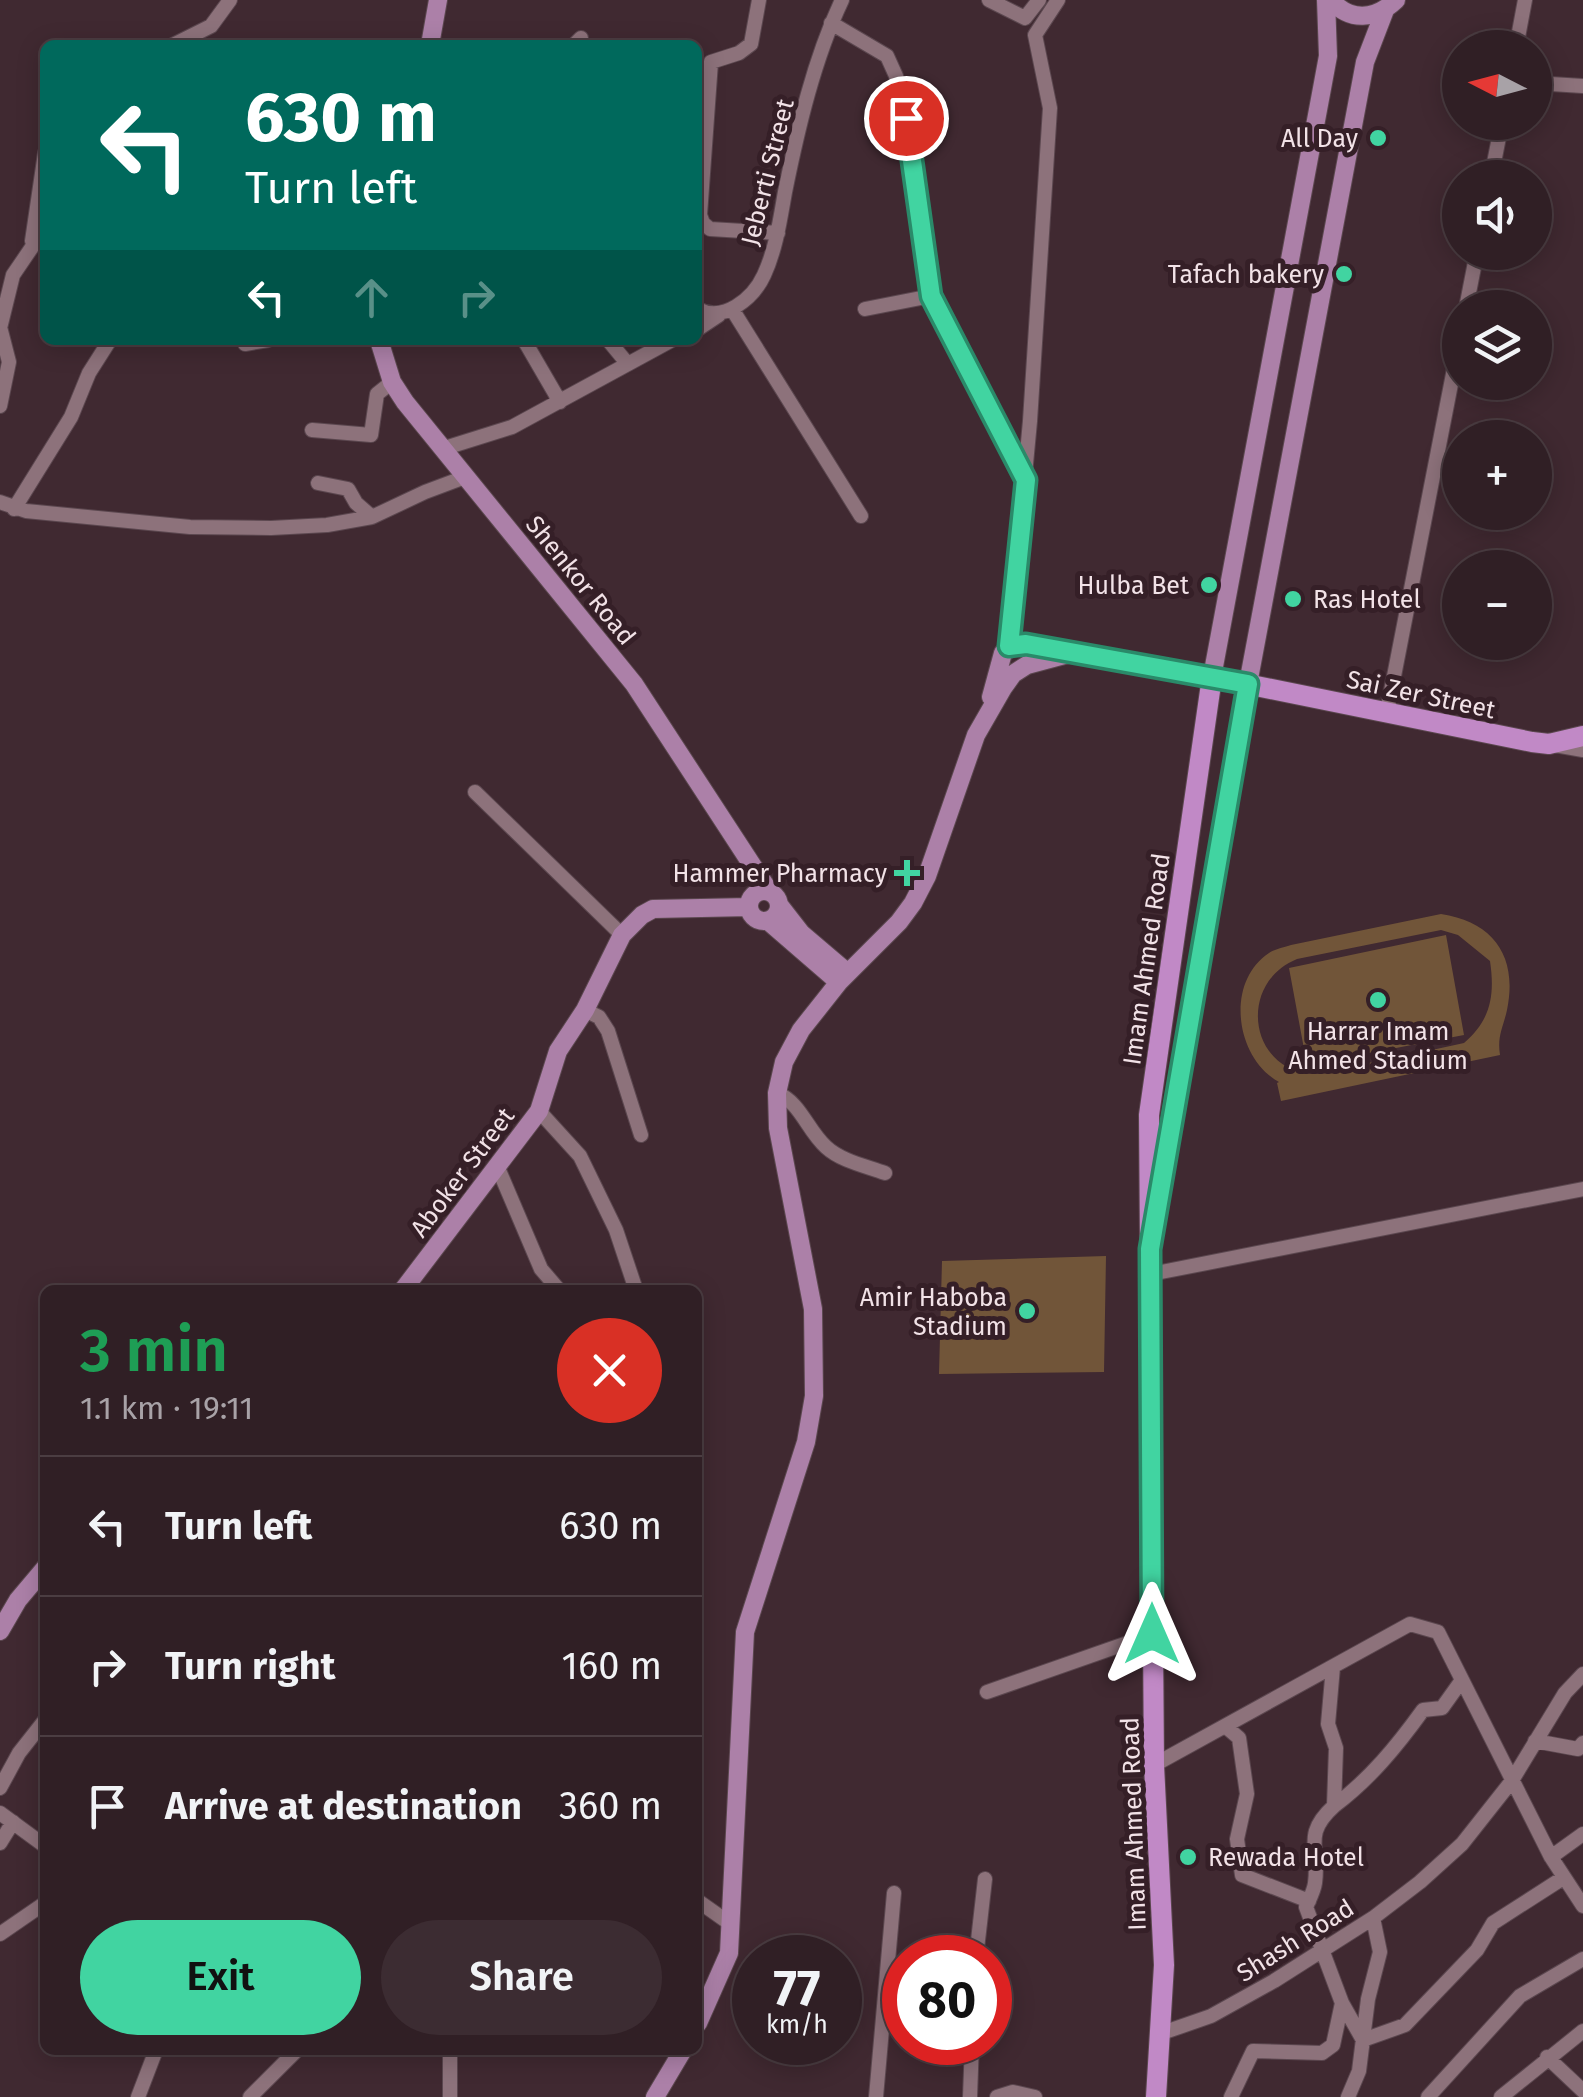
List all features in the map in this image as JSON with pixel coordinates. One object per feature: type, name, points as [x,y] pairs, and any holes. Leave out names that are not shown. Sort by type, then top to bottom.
[{"type":"highway","name":"Sai Zer Street","points":[[1212,677],[1550,744],[1583,736]]},
{"type":"highway","name":"Imam Ahmed Road","points":[[1156,2097],[1164,1965],[1154,1765],[1148,1115],[1212,677]]},
{"type":"highway","name":"Imam Ahmed Road","points":[[1150,1249],[1248,684]]},
{"type":"main road","points":[[431,40],[438,0]]},
{"type":"main road","points":[[1328,0],[1358,16],[1372,16],[1390,5]]},
{"type":"main road","points":[[988,712],[1009,646],[1026,644],[1212,677],[1328,56],[1328,0]]},
{"type":"main road","points":[[1248,684],[1365,62],[1390,5]]},
{"type":"main road","points":[[1295,233],[1331,240]]},
{"type":"main road","name":"Shenkor Road","points":[[381,345],[392,382],[634,684],[744,856],[764,904]]},
{"type":"main road","points":[[1258,424],[1294,430]]},
{"type":"main road","points":[[1230,580],[1266,585]]},
{"type":"main road","points":[[702,2014],[729,1953],[745,1632],[806,1442],[814,1396],[812,1309],[784,1164],[777,1093],[784,1062],[800,1030],[844,977],[899,922],[927,876],[976,736],[1014,674],[1041,659],[1068,654]]},
{"type":"main road","points":[[622,935],[642,914],[653,909],[764,904],[844,977]]},
{"type":"main road","name":"Aboker Street","points":[[407,1285],[539,1111],[558,1052],[585,1010],[622,935]]},
{"type":"main road","points":[[822,959],[869,953]]},
{"type":"main road","points":[[822,959],[824,1000]]},
{"type":"main road","points":[[0,1632],[18,1600],[40,1574]]},
{"type":"main road","points":[[655,2097],[679,2055]]},
{"type":"street","points":[[183,40],[211,26],[230,0]]},
{"type":"street","points":[[702,187],[711,62],[739,53],[752,44],[758,0]]},
{"type":"street","name":"Jeberti Street","points":[[702,327],[726,312],[763,278],[778,233],[808,96],[840,0]]},
{"type":"street","points":[[989,0],[1025,18],[1039,0]]},
{"type":"street","points":[[1009,646],[1026,480],[1050,108],[1035,35],[1058,0]]},
{"type":"street","points":[[1520,30],[1526,0]]},
{"type":"street","points":[[831,23],[887,56],[896,76],[906,118],[931,296],[1026,480]]},
{"type":"street","points":[[1552,85],[1583,86]]},
{"type":"street","points":[[31,245],[40,186]]},
{"type":"street","points":[[702,220],[710,229],[778,233]]},
{"type":"street","points":[[0,406],[9,362],[0,327],[13,275],[40,234]]},
{"type":"street","points":[[865,309],[931,296]]},
{"type":"street","points":[[702,309],[726,312],[862,516]]},
{"type":"street","points":[[107,345],[89,373],[71,417],[7,505],[190,526],[326,525],[372,517],[465,477]]},
{"type":"street","points":[[527,345],[560,402]]},
{"type":"street","points":[[612,345],[627,363]]},
{"type":"street","points":[[444,448],[512,427],[662,345]]},
{"type":"street","points":[[312,430],[371,436],[377,394],[392,382]]},
{"type":"street","points":[[1387,712],[1448,400]]},
{"type":"street","points":[[318,484],[348,490],[372,517]]},
{"type":"street","points":[[1550,744],[1583,750]]},
{"type":"street","points":[[475,792],[622,935]]},
{"type":"street","points":[[585,1010],[599,1017],[608,1031],[641,1135]]},
{"type":"street","points":[[777,1093],[790,1099],[830,1151],[886,1174]]},
{"type":"street","points":[[539,1111],[580,1156],[616,1230],[634,1285]]},
{"type":"street","points":[[498,1168],[542,1268],[555,1285]]},
{"type":"street","points":[[1150,1274],[1583,1189]]},
{"type":"street","points":[[1154,1765],[1410,1624],[1438,1632],[1551,1856],[1583,1906]]},
{"type":"street","points":[[987,1692],[1152,1634]]},
{"type":"street","points":[[1333,1667],[1328,1724],[1336,1748],[1334,1806]]},
{"type":"street","name":"Shash Road","points":[[1162,2033],[1212,2016],[1324,1949],[1373,1918],[1462,1844],[1512,1782],[1565,1693],[1583,1674]]},
{"type":"street","points":[[1363,2040],[1342,2002],[1306,1907],[1316,1884],[1312,1845],[1317,1822],[1356,1790],[1394,1750],[1424,1710],[1442,1708],[1462,1680]]},
{"type":"street","points":[[1565,1693],[1583,1697]]},
{"type":"street","points":[[0,1788],[19,1753],[40,1726]]},
{"type":"street","points":[[1225,1726],[1239,1738],[1246,1794],[1237,1839],[1242,1875],[1309,1900]]},
{"type":"street","points":[[1535,1741],[1581,1750]]},
{"type":"street","points":[[0,1842],[6,1817],[40,1842]]},
{"type":"street","points":[[1551,1856],[1583,1834]]},
{"type":"street","points":[[979,1935],[985,1878]]},
{"type":"street","points":[[1363,2040],[1405,2025],[1477,1950],[1493,1924],[1563,1878]]},
{"type":"street","points":[[889,1935],[894,1893]]},
{"type":"street","points":[[702,1903],[732,1925]]},
{"type":"street","points":[[0,1934],[40,1907]]},
{"type":"street","points":[[1348,2097],[1359,2072],[1368,1999],[1380,1952],[1373,1918]]},
{"type":"street","points":[[1428,2097],[1520,1996],[1583,1958]]},
{"type":"street","points":[[1231,2097],[1253,2051],[1322,2053],[1333,2044],[1342,2002]]},
{"type":"street","points":[[876,2097],[882,2012]]},
{"type":"street","points":[[1502,2097],[1583,2031]]},
{"type":"street","points":[[138,2097],[154,2055]]},
{"type":"street","points":[[250,2097],[292,2055]]},
{"type":"street","points":[[450,2055],[450,2097]]},
{"type":"street","points":[[1547,2057],[1583,2091]]},
{"type":"street","points":[[970,2097],[971,2065]]},
{"type":"street","points":[[997,2097],[1013,2092],[1036,2097]]},
{"type":"shaded area","points":[[1441,914],[1475,925],[1498,945],[1509,974],[1500,1055],[1281,1101],[1279,1082],[1264,1071],[1245,1038],[1241,1000],[1255,966],[1271,952]],"holes":[[[1441,930],[1458,935],[1490,961],[1491,973],[1489,1006],[1480,1025],[1464,1043],[1312,1074],[1291,1069],[1274,1057],[1264,1042],[1258,1024],[1265,986],[1278,971],[1297,959]]]},
{"type":"shaded area","points":[[1446,935],[1464,1035],[1307,1065],[1289,968]]},
{"type":"shaded area","points":[[1106,1256],[1104,1372],[939,1374],[942,1261]]},
{"type":"place","name":"All Day","points":[[1378,138]]},
{"type":"place","name":"Tafach bakery","points":[[1344,274]]},
{"type":"place","name":"Hulba Bet","points":[[1209,585]]},
{"type":"place","name":"Ras Hotel","points":[[1293,599]]},
{"type":"place","name":"Hammer Pharmacy","points":[[907,873]]},
{"type":"place","name":"Harrar Imam Ahmed Stadium","points":[[1378,1000]]},
{"type":"place","name":"Amir Haboba Stadium","points":[[1027,1311]]},
{"type":"place","name":"Rewada Hotel","points":[[1188,1857]]},
{"type":"route","points":[[906,118],[931,296],[1026,480],[1009,646],[1026,644],[1248,684],[1150,1249],[1152,1634]]}]
